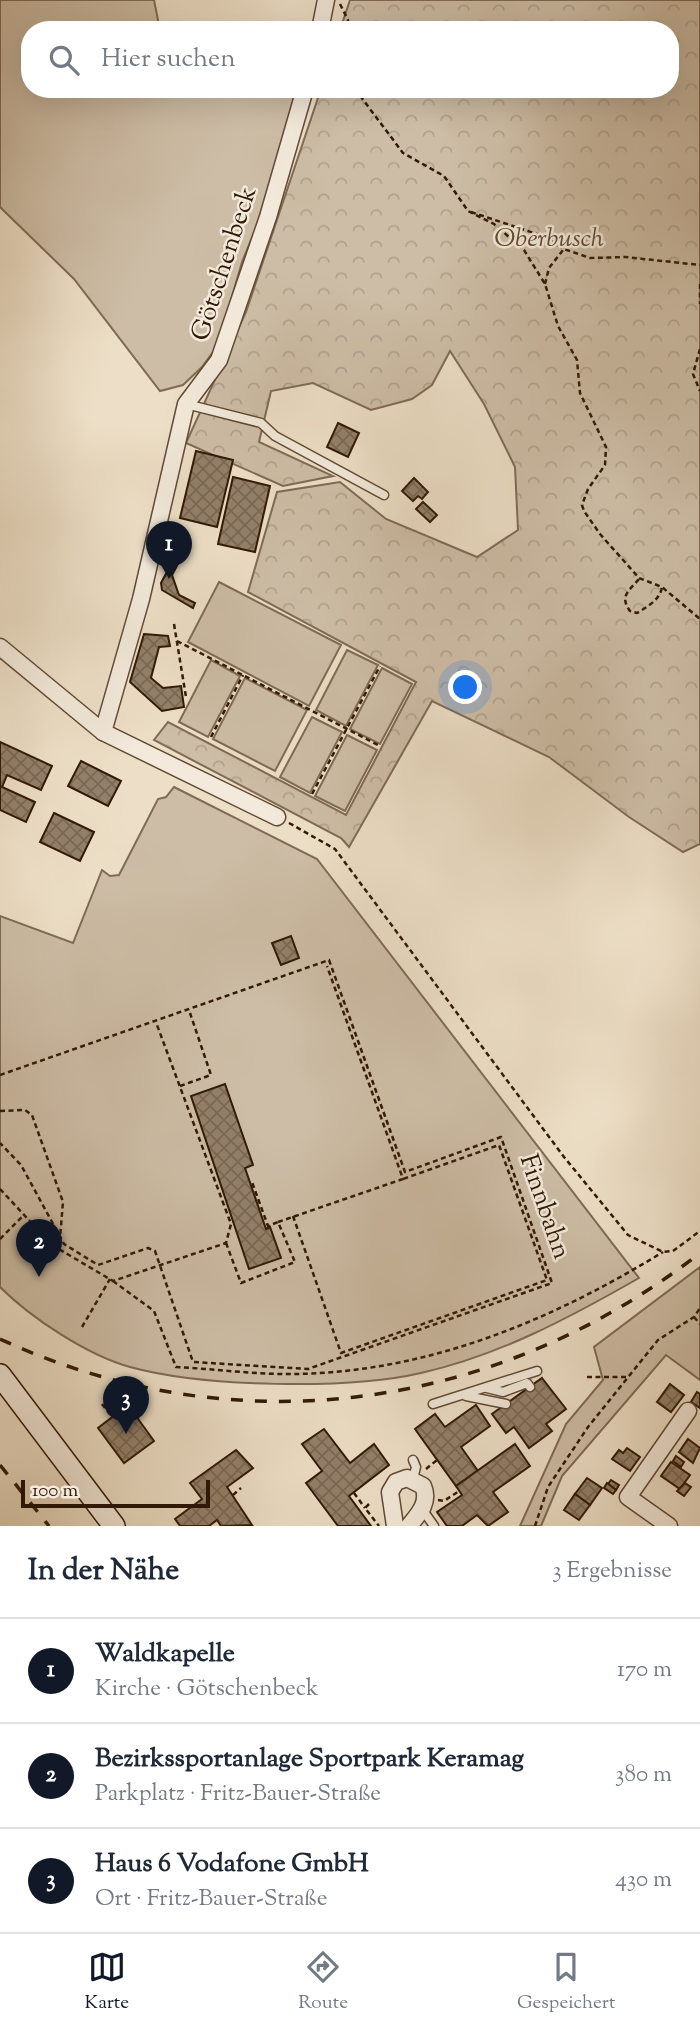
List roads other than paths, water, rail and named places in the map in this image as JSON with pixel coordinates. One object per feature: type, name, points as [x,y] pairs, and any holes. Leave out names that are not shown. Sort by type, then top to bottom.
[{"type":"main road","points":[[0,1375],[114,1526]]},
{"type":"street","points":[[322,21],[326,0]]},
{"type":"street","name":"Götschenbeck","points":[[103,732],[141,599],[186,404],[219,360],[268,217],[302,98]]},
{"type":"street","points":[[0,647],[103,732],[277,817]]},
{"type":"street","points":[[669,1526],[628,1497],[688,1412]]},
{"type":"street","points":[[395,1526],[390,1492],[402,1479],[413,1479],[423,1486],[418,1516]]},
{"type":"lane","points":[[186,404],[261,423],[275,436],[384,495]]},
{"type":"lane","points":[[433,1404],[537,1371]]},
{"type":"lane","points":[[485,1388],[503,1392],[527,1383],[530,1387]]},
{"type":"lane","points":[[459,1396],[496,1400],[506,1404]]},
{"type":"lane","points":[[413,1460],[416,1467],[413,1479]]},
{"type":"lane","points":[[418,1516],[434,1526]]},
{"type":"railway","points":[[0,1339],[90,1373],[180,1394],[272,1401],[362,1396],[452,1378],[538,1348],[621,1307],[700,1253]]},
{"type":"railway","points":[[0,1465],[49,1526]]},
{"type":"place","name":"Waldkapelle","points":[[169,579]]},
{"type":"place","name":"Bezirkssportanlage Sportpark Keramag","points":[[39,1277]]},
{"type":"place","name":"Haus 6 Vodafone GmbH","points":[[126,1434]]},
{"type":"park label","name":"Oberbusch","points":[[549,239]]}]
